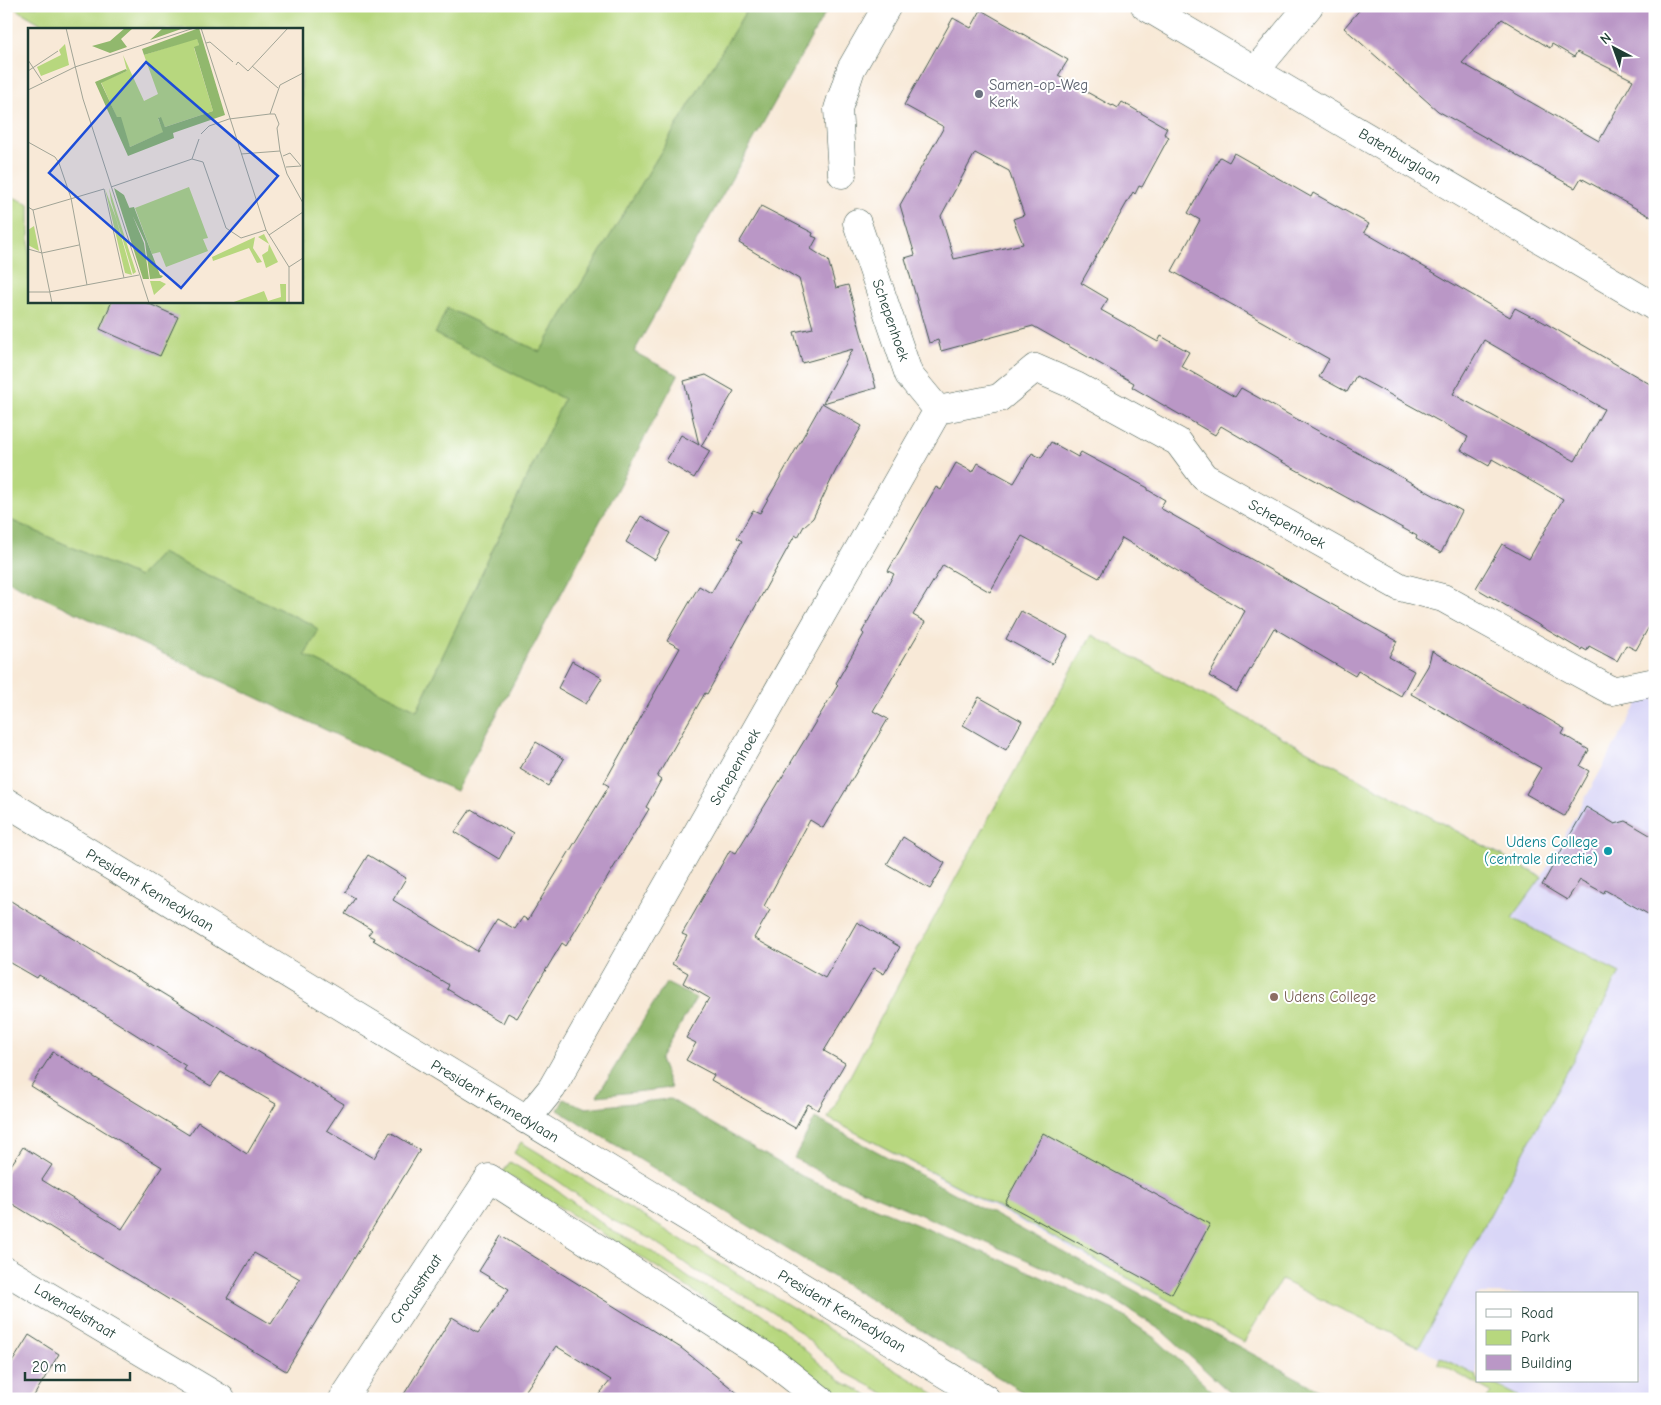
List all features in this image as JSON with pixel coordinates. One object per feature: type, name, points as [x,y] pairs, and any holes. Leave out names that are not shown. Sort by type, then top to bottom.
[{"type":"street","points":[[842,174],[838,109],[851,68],[888,6]]},
{"type":"street","name":"Batenburglaan","points":[[1145,6],[1655,307]]},
{"type":"street","points":[[1255,71],[1309,6]]},
{"type":"street","name":"Schepenhoek","points":[[856,223],[910,375],[938,410]]},
{"type":"street","name":"Schepenhoek","points":[[526,1120],[552,1088],[938,410],[999,398],[1035,368],[1076,386],[1178,442],[1204,477],[1400,588],[1443,598],[1612,691],[1655,682]]},
{"type":"street","name":"President Kennedylaan","points":[[6,802],[986,1399]]},
{"type":"street","name":"Crocusstraat","points":[[343,1399],[489,1178],[768,1358],[820,1399]]},
{"type":"street","name":"Lavendelstraat","points":[[6,1271],[221,1399]]},
{"type":"shaded area","name":"Udens College","points":[[1092,635],[1542,876],[1641,698],[1655,695],[1655,1399],[1524,1399],[1490,1382],[1638,1382],[1638,1292],[1476,1292],[1476,1376],[1281,1280],[1244,1342],[828,1118]]},
{"type":"green space","points":[[11,6],[749,6],[540,352],[447,308],[436,334],[564,399],[417,710],[305,655],[318,631],[313,625],[161,553],[139,577],[6,518],[6,194],[28,204],[28,302],[302,302],[302,28],[48,28]]},
{"type":"green space","points":[[749,6],[829,6],[634,352],[678,375],[456,791],[6,580],[6,518],[139,577],[161,553],[313,625],[318,631],[305,655],[417,710],[564,399],[435,334],[447,308],[540,352]]},
{"type":"green space","name":"Udens College","points":[[1092,635],[1542,877],[1512,918],[1620,973],[1419,1347],[1281,1280],[1244,1342],[1037,1228],[828,1118],[957,875]]},
{"type":"green space","points":[[666,983],[696,998],[660,1060],[671,1088],[597,1096]]},
{"type":"green space","points":[[564,1099],[586,1108],[670,1099],[807,1179],[1028,1271],[1114,1310],[1156,1339],[1221,1399],[1034,1399],[558,1110]]},
{"type":"green space","points":[[815,1118],[1336,1399],[1237,1399],[1162,1331],[1116,1301],[1032,1262],[820,1172],[794,1158]]},
{"type":"green space","points":[[521,1142],[943,1399],[895,1399],[844,1372],[786,1320],[759,1303],[696,1271],[651,1239],[612,1220],[558,1181],[514,1153]]},
{"type":"green space","points":[[510,1162],[552,1187],[614,1232],[648,1249],[692,1280],[759,1312],[782,1329],[843,1382],[876,1399],[842,1399],[766,1339],[652,1264],[503,1172]]},
{"type":"green space","points":[[1440,1357],[1476,1375],[1476,1382],[1490,1382],[1523,1399],[1487,1399],[1491,1392],[1438,1363]]},
{"type":"building","points":[[1363,6],[1655,6],[1655,219],[1581,178],[1575,188],[1438,111],[1344,28]],"holes":[[[1502,19],[1550,48],[1552,44],[1574,57],[1577,52],[1633,80],[1599,141],[1462,63]]]},
{"type":"building","points":[[981,10],[1068,60],[1058,76],[1112,106],[1118,108],[1122,102],[1167,128],[1164,134],[1169,137],[1142,187],[1139,186],[1135,194],[1133,192],[1081,283],[1108,299],[1101,310],[1158,342],[1161,336],[1189,352],[1181,366],[1235,397],[1241,388],[1462,511],[1441,553],[1416,539],[1417,536],[1221,426],[1215,435],[1132,387],[1134,383],[1033,326],[941,351],[938,340],[929,343],[905,258],[915,255],[900,205],[944,127],[904,105],[953,18],[971,28]],"holes":[[[975,153],[1009,171],[1024,215],[1013,219],[1023,244],[954,259],[941,216]]]},
{"type":"building","points":[[1234,153],[1311,197],[1313,193],[1369,224],[1364,232],[1510,317],[1515,308],[1533,316],[1655,387],[1655,616],[1636,650],[1626,645],[1617,661],[1589,646],[1587,651],[1582,648],[1581,650],[1476,588],[1502,544],[1529,559],[1563,499],[1492,459],[1489,466],[1461,450],[1468,437],[1356,376],[1347,392],[1319,377],[1329,359],[1172,271],[1200,220],[1188,213],[1220,157],[1229,162]],"holes":[[[1484,340],[1604,409],[1575,461],[1453,394]]]},
{"type":"building","points":[[761,206],[813,233],[812,236],[817,238],[811,249],[828,260],[836,288],[848,285],[876,388],[823,403],[853,349],[802,363],[794,332],[813,328],[799,279],[739,243]]},
{"type":"building","points":[[112,302],[145,302],[178,317],[160,356],[100,329]]},
{"type":"building","points":[[706,375],[734,391],[701,446],[710,451],[694,478],[666,461],[681,435],[699,445],[684,381]]},
{"type":"building","points":[[822,403],[862,426],[836,470],[813,518],[804,526],[798,537],[795,535],[707,694],[705,693],[657,777],[661,780],[646,807],[649,809],[566,946],[562,943],[517,1018],[508,1013],[503,1023],[447,989],[449,985],[373,940],[374,938],[368,935],[372,930],[345,914],[355,898],[345,892],[368,855],[406,878],[393,900],[477,951],[497,919],[515,929],[523,917],[528,920],[609,786],[604,783],[680,648],[667,641],[699,586],[711,593],[742,541],[737,538],[753,510],[760,513]]},
{"type":"building","points":[[1051,442],[1078,457],[1081,452],[1148,488],[1148,490],[1165,500],[1160,508],[1397,641],[1389,657],[1414,671],[1401,696],[1358,671],[1355,676],[1274,628],[1237,692],[1209,676],[1245,611],[1122,538],[1099,578],[1022,536],[990,592],[943,565],[913,615],[925,622],[873,711],[888,719],[823,828],[810,820],[764,906],[770,910],[754,938],[825,978],[857,922],[900,947],[884,974],[874,968],[824,1051],[845,1063],[818,1110],[808,1104],[795,1128],[711,1080],[714,1075],[686,1060],[696,1043],[686,1038],[709,998],[683,983],[688,973],[672,964],[687,936],[682,934],[730,850],[736,853],[838,685],[836,683],[864,634],[862,632],[894,574],[888,571],[936,487],[941,490],[956,463],[973,472],[978,463],[1014,483],[1032,453],[1041,458]]},
{"type":"building","points":[[641,516],[670,533],[655,560],[626,542]]},
{"type":"building","points":[[1021,611],[1068,636],[1052,664],[1006,639]]},
{"type":"building","points":[[1432,651],[1565,729],[1562,734],[1589,750],[1580,766],[1589,771],[1564,816],[1526,794],[1541,768],[1411,694],[1428,666]]},
{"type":"building","points":[[572,661],[602,678],[586,704],[558,688]]},
{"type":"building","points":[[979,697],[1022,721],[1006,750],[963,725]]},
{"type":"building","points":[[536,742],[564,759],[548,786],[520,769]]},
{"type":"building","name":"Udens College (centrale directie)","points":[[1586,807],[1615,824],[1626,821],[1655,838],[1655,918],[1605,890],[1604,893],[1580,880],[1567,900],[1542,885]]},
{"type":"building","points":[[471,809],[513,834],[499,859],[455,832]]},
{"type":"building","points":[[903,837],[945,863],[930,889],[887,864]]},
{"type":"building","points":[[6,898],[344,1104],[327,1130],[374,1158],[390,1132],[420,1150],[286,1371],[6,1200],[6,1173],[23,1147],[52,1165],[42,1180],[122,1229],[162,1167],[31,1086],[53,1052],[189,1135],[198,1122],[247,1154],[276,1104],[221,1072],[211,1086],[184,1070],[186,1066],[81,1000],[39,975],[37,978],[6,960]],"holes":[[[254,1253],[300,1279],[271,1324],[227,1298]]]},
{"type":"building","points":[[1043,1133],[1210,1224],[1172,1294],[1005,1203]]},
{"type":"building","points":[[501,1236],[681,1348],[745,1399],[595,1399],[611,1380],[556,1346],[520,1399],[401,1399],[452,1317],[478,1333],[509,1289],[479,1271]]},
{"type":"building","points":[[29,1335],[59,1354],[32,1399],[6,1399],[6,1372]]},
{"type":"place","name":"Samen-op-Weg Kerk","points":[[979,94]]},
{"type":"place","name":"Udens College (centrale directie)","points":[[1608,851]]},
{"type":"place","name":"Udens College","points":[[1274,997]]}]
